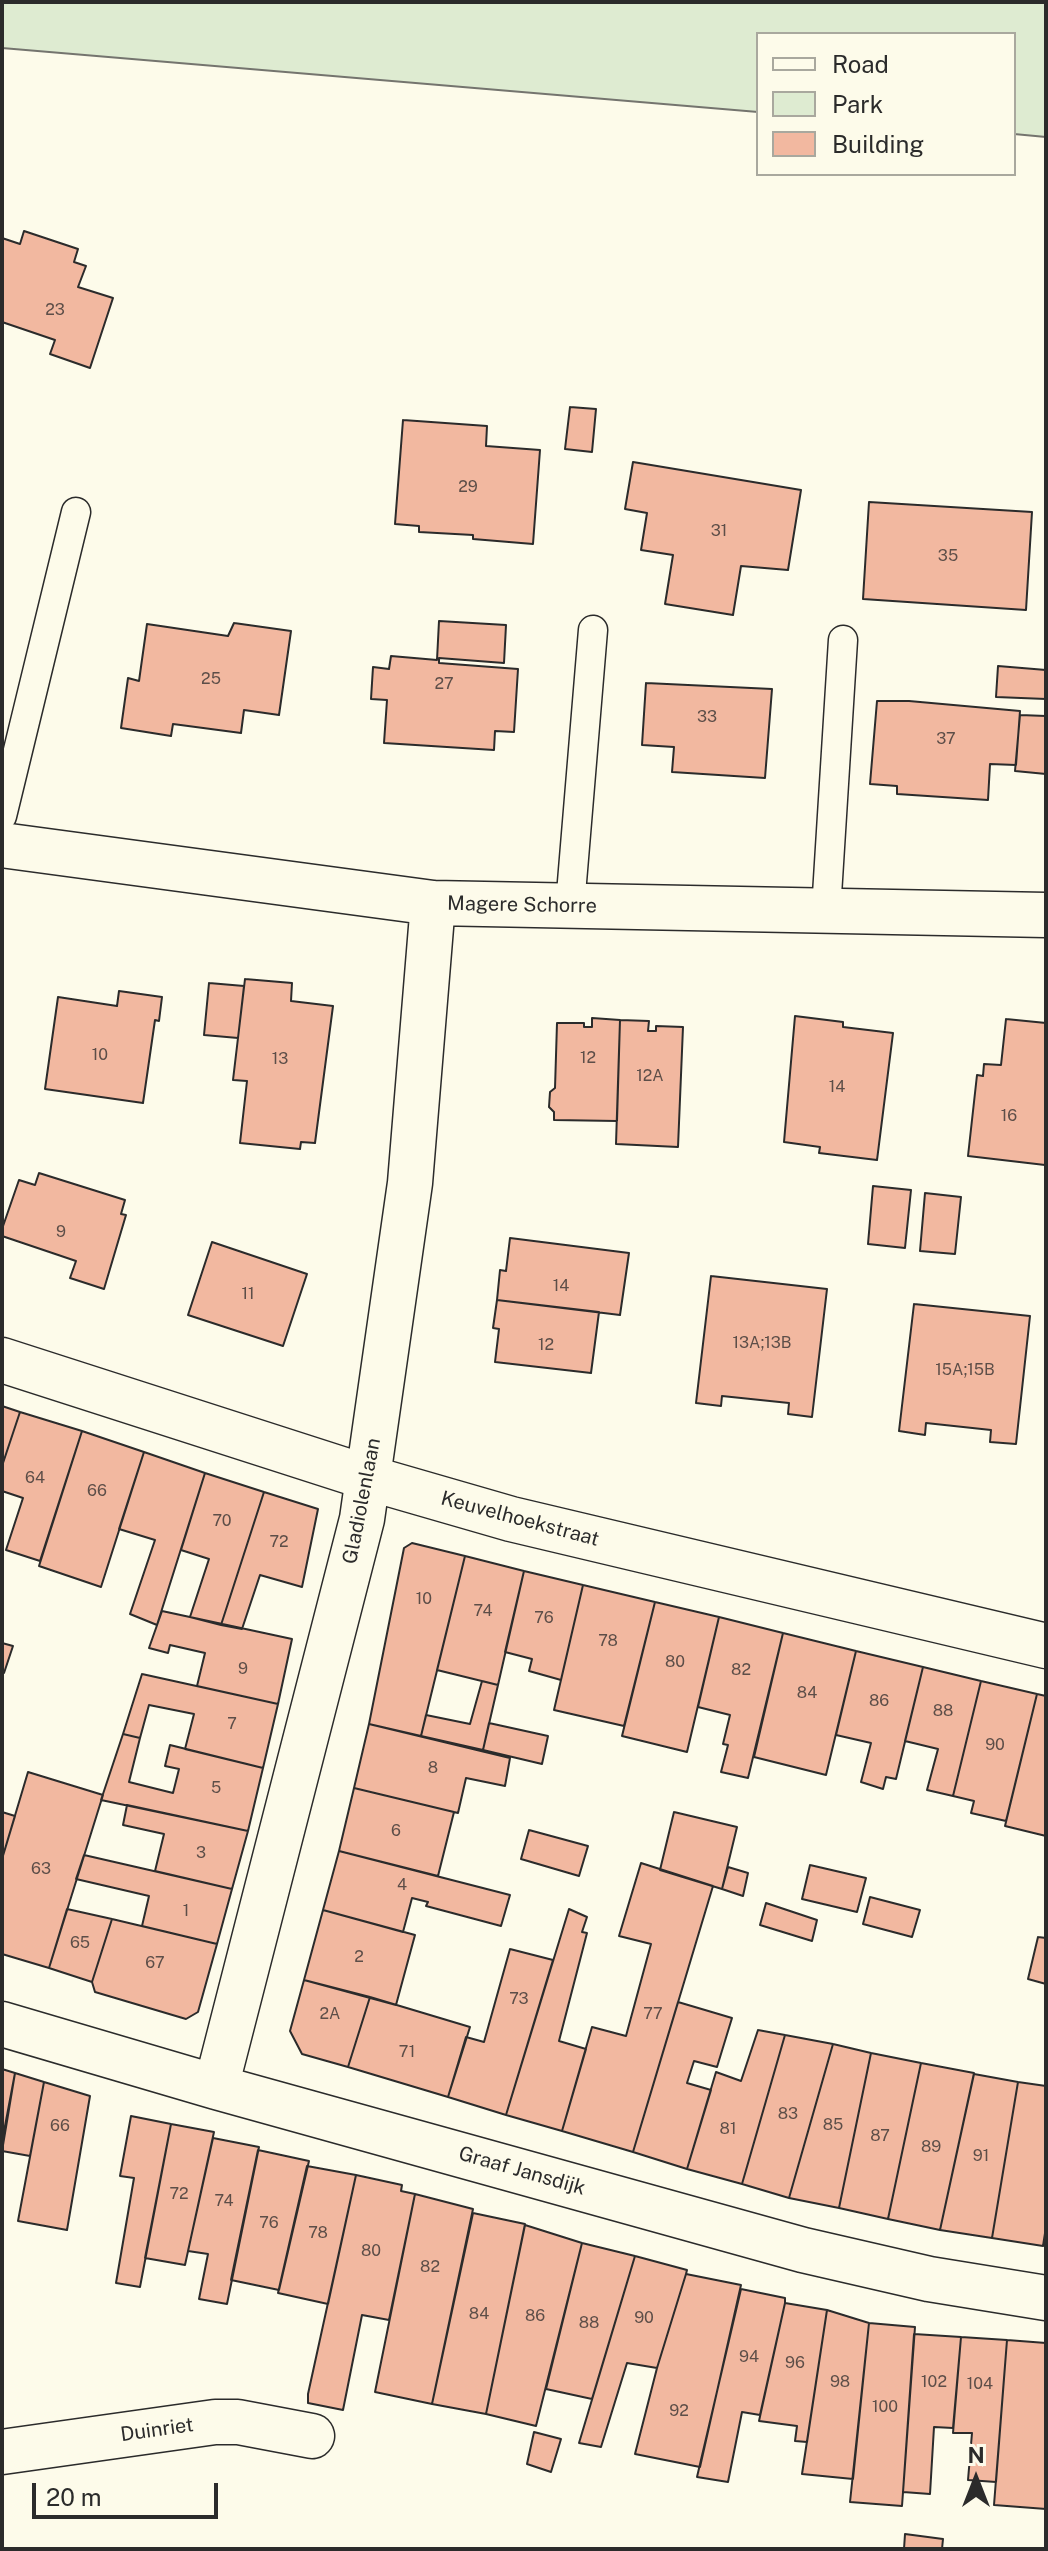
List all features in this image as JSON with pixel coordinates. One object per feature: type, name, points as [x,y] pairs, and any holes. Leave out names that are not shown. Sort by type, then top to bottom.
[{"type":"street","name":"Magere Schorre","points":[[2,845],[433,903],[1046,915]]},
{"type":"street","name":"Gladiolenlaan","points":[[216,2087],[358,1534],[369,1478],[410,1183],[433,903]]},
{"type":"street","name":"Keuvelhoekstraat","points":[[2,1360],[369,1478],[511,1519],[1046,1646]]},
{"type":"street","name":"Graaf Jansdijk","points":[[2,2024],[216,2087],[831,2257],[929,2279],[1046,2298]]},
{"type":"street","name":"Duinriet","points":[[2,2452],[215,2422],[238,2422],[312,2436]]},
{"type":"lane","points":[[2,816],[76,512]]},
{"type":"lane","points":[[570,906],[593,630]]},
{"type":"lane","points":[[826,911],[843,640]]},
{"type":"green space","points":[[2,2],[1046,2],[1046,137],[1016,134],[1016,32],[756,32],[756,112],[2,48]]},
{"type":"building","points":[[24,231],[78,249],[74,262],[86,266],[78,287],[113,298],[90,368],[50,354],[55,340],[2,322],[2,238],[20,244]]},
{"type":"building","points":[[570,407],[596,409],[592,452],[565,449]]},
{"type":"building","points":[[403,420],[487,426],[486,446],[540,450],[533,544],[473,539],[473,535],[419,532],[419,526],[395,524]]},
{"type":"building","points":[[633,462],[801,490],[788,570],[741,566],[733,615],[665,604],[673,555],[641,550],[647,513],[625,509]]},
{"type":"building","points":[[869,502],[1032,512],[1026,610],[863,599]]},
{"type":"building","points":[[439,621],[506,625],[504,663],[439,658],[439,663],[518,669],[514,732],[495,731],[494,750],[384,743],[387,700],[371,699],[373,667],[389,669],[391,656],[437,660]]},
{"type":"building","points":[[234,623],[291,631],[279,715],[244,710],[241,733],[173,724],[171,736],[121,728],[128,678],[139,681],[147,624],[228,636]]},
{"type":"building","points":[[998,666],[1046,670],[1046,699],[996,697]]},
{"type":"building","points":[[646,683],[772,689],[765,778],[672,772],[674,747],[642,745]]},
{"type":"building","points":[[877,701],[1020,711],[1016,765],[990,764],[988,800],[897,794],[897,786],[870,784]]},
{"type":"building","points":[[1020,715],[1046,716],[1046,774],[1015,771]]},
{"type":"building","points":[[245,979],[292,983],[291,1001],[333,1006],[315,1143],[301,1142],[300,1149],[240,1143],[247,1081],[233,1080]]},
{"type":"building","points":[[209,983],[244,986],[238,1038],[204,1035]]},
{"type":"building","points":[[119,991],[162,997],[159,1021],[155,1020],[143,1103],[45,1089],[58,997],[117,1006]]},
{"type":"building","points":[[795,1016],[843,1022],[843,1027],[893,1033],[877,1160],[819,1153],[820,1147],[784,1142]]},
{"type":"building","points":[[592,1018],[620,1020],[617,1121],[554,1120],[554,1112],[549,1107],[550,1092],[555,1088],[557,1023],[584,1023],[584,1027],[592,1027]]},
{"type":"building","points":[[1006,1019],[1046,1023],[1045,1165],[968,1156],[977,1075],[983,1076],[984,1064],[1001,1065]]},
{"type":"building","points":[[620,1020],[649,1021],[648,1031],[656,1031],[656,1026],[683,1027],[678,1147],[616,1144]]},
{"type":"building","points":[[39,1173],[125,1200],[121,1214],[126,1215],[104,1289],[70,1278],[76,1261],[2,1236],[19,1180],[35,1185]]},
{"type":"building","points":[[873,1186],[911,1190],[905,1248],[868,1244]]},
{"type":"building","points":[[925,1193],[961,1197],[955,1254],[920,1251]]},
{"type":"building","points":[[510,1238],[629,1253],[620,1315],[497,1300],[500,1270],[506,1271]]},
{"type":"building","points":[[212,1242],[307,1274],[283,1346],[188,1315]]},
{"type":"building","points":[[711,1276],[827,1289],[812,1417],[788,1414],[789,1403],[722,1396],[721,1406],[696,1403]]},
{"type":"building","points":[[497,1300],[599,1312],[591,1373],[495,1362],[499,1329],[493,1328]]},
{"type":"building","points":[[914,1304],[1030,1316],[1016,1444],[990,1442],[991,1430],[926,1423],[925,1435],[899,1431]]},
{"type":"building","points":[[2,1406],[20,1412],[2,1466]]},
{"type":"building","points":[[20,1412],[82,1431],[40,1561],[6,1550],[23,1498],[2,1491],[2,1466]]},
{"type":"building","points":[[82,1431],[144,1452],[101,1587],[39,1566]]},
{"type":"building","points":[[144,1452],[205,1473],[157,1625],[130,1614],[155,1540],[119,1529]]},
{"type":"building","points":[[205,1473],[264,1492],[221,1625],[190,1617],[209,1559],[181,1550]]},
{"type":"building","points":[[264,1492],[318,1509],[302,1587],[260,1575],[242,1629],[221,1625]]},
{"type":"building","points":[[412,1543],[465,1556],[421,1736],[369,1724],[404,1548]]},
{"type":"building","points":[[465,1556],[524,1571],[498,1685],[437,1670]]},
{"type":"building","points":[[524,1571],[583,1585],[561,1680],[529,1671],[532,1659],[505,1652]]},
{"type":"building","points":[[583,1585],[655,1602],[624,1726],[554,1710]]},
{"type":"building","points":[[655,1602],[719,1617],[687,1752],[622,1736]]},
{"type":"building","points":[[162,1611],[292,1639],[278,1704],[197,1686],[205,1653],[170,1645],[168,1653],[149,1648]]},
{"type":"building","points":[[719,1617],[783,1633],[748,1778],[721,1772],[728,1745],[723,1744],[730,1715],[698,1707]]},
{"type":"building","points":[[783,1633],[856,1651],[826,1775],[754,1757]]},
{"type":"building","points":[[2,1643],[13,1646],[4,1673],[2,1673]]},
{"type":"building","points":[[856,1651],[923,1667],[896,1779],[886,1777],[883,1789],[861,1782],[871,1743],[836,1735]]},
{"type":"building","points":[[923,1667],[981,1681],[953,1796],[927,1790],[938,1749],[905,1741]]},
{"type":"building","points":[[142,1674],[278,1704],[263,1768],[185,1749],[194,1714],[149,1705],[140,1738],[123,1734]]},
{"type":"building","points":[[482,1681],[498,1685],[483,1750],[421,1736],[426,1715],[470,1724]]},
{"type":"building","points":[[981,1681],[1037,1694],[1006,1821],[971,1813],[974,1801],[953,1796]]},
{"type":"building","points":[[1037,1694],[1046,1696],[1046,1836],[1005,1826]]},
{"type":"building","points":[[489,1723],[548,1736],[542,1764],[483,1750]]},
{"type":"building","points":[[369,1724],[510,1758],[505,1786],[466,1778],[458,1813],[354,1788]]},
{"type":"building","points":[[123,1734],[140,1738],[129,1782],[173,1793],[179,1769],[165,1766],[170,1745],[263,1768],[248,1831],[101,1800]]},
{"type":"building","points":[[28,1772],[103,1795],[49,1968],[2,1954],[2,1859]]},
{"type":"building","points":[[354,1788],[454,1812],[438,1876],[339,1851]]},
{"type":"building","points":[[127,1805],[248,1831],[232,1889],[155,1871],[164,1834],[123,1825]]},
{"type":"building","points":[[2,1812],[15,1816],[2,1859]]},
{"type":"building","points":[[674,1812],[737,1827],[722,1889],[660,1870]]},
{"type":"building","points":[[529,1830],[588,1846],[579,1876],[521,1859]]},
{"type":"building","points":[[339,1851],[510,1895],[501,1926],[426,1906],[428,1902],[412,1898],[403,1932],[323,1910]]},
{"type":"building","points":[[84,1855],[232,1889],[217,1944],[142,1926],[149,1896],[76,1879]]},
{"type":"building","points":[[641,1863],[713,1886],[633,2152],[562,2131],[592,2027],[626,2036],[651,1944],[619,1936]]},
{"type":"building","points":[[810,1865],[866,1878],[857,1912],[802,1899]]},
{"type":"building","points":[[728,1867],[748,1873],[743,1896],[722,1889]]},
{"type":"building","points":[[870,1897],[920,1910],[912,1937],[863,1924]]},
{"type":"building","points":[[766,1903],[817,1920],[812,1941],[760,1925]]},
{"type":"building","points":[[67,1909],[112,1919],[92,1982],[49,1968]]},
{"type":"building","points":[[569,1909],[587,1917],[582,1932],[587,1933],[559,2041],[586,2049],[562,2131],[506,2115]]},
{"type":"building","points":[[323,1910],[415,1935],[396,2005],[304,1980]]},
{"type":"building","points":[[112,1919],[217,1944],[198,2012],[186,2019],[95,1992],[92,1982]]},
{"type":"building","points":[[1038,1937],[1046,1938],[1046,1984],[1028,1979]]},
{"type":"building","points":[[510,1949],[553,1960],[506,2115],[448,2097],[466,2037],[484,2042]]},
{"type":"building","points":[[304,1980],[370,1997],[348,2067],[302,2054],[290,2031]]},
{"type":"building","points":[[370,1997],[470,2027],[448,2097],[348,2067]]},
{"type":"building","points":[[678,2002],[732,2018],[717,2067],[694,2061],[687,2083],[711,2090],[687,2169],[633,2152]]},
{"type":"building","points":[[758,2030],[785,2035],[742,2184],[687,2169],[716,2072],[741,2081]]},
{"type":"building","points":[[785,2035],[833,2044],[789,2198],[742,2184]]},
{"type":"building","points":[[833,2044],[871,2053],[839,2208],[789,2198]]},
{"type":"building","points":[[871,2053],[921,2063],[888,2219],[839,2208]]},
{"type":"building","points":[[921,2063],[974,2073],[940,2230],[888,2219]]},
{"type":"building","points":[[2,2069],[15,2073],[2,2142]]},
{"type":"building","points":[[15,2073],[44,2082],[30,2156],[2,2151]]},
{"type":"building","points":[[974,2074],[1018,2082],[992,2238],[940,2230]]},
{"type":"building","points":[[44,2082],[90,2096],[67,2230],[18,2221]]},
{"type":"building","points":[[1018,2082],[1046,2086],[1046,2227],[1043,2246],[992,2238]]},
{"type":"building","points":[[131,2116],[171,2124],[140,2287],[116,2283],[134,2178],[120,2176]]},
{"type":"building","points":[[171,2124],[214,2132],[185,2265],[145,2258]]},
{"type":"building","points":[[213,2138],[259,2147],[227,2304],[199,2299],[208,2254],[188,2251]]},
{"type":"building","points":[[258,2150],[309,2161],[279,2290],[231,2280]]},
{"type":"building","points":[[307,2166],[356,2175],[328,2304],[278,2293]]},
{"type":"building","points":[[356,2175],[402,2185],[401,2191],[415,2194],[389,2320],[362,2315],[343,2410],[308,2403],[308,2394]]},
{"type":"building","points":[[415,2194],[473,2209],[432,2404],[375,2392]]},
{"type":"building","points":[[473,2213],[525,2224],[486,2414],[432,2404]]},
{"type":"building","points":[[525,2225],[582,2243],[536,2426],[486,2414]]},
{"type":"building","points":[[582,2243],[635,2256],[592,2399],[546,2389]]},
{"type":"building","points":[[635,2256],[687,2270],[686,2274],[657,2368],[627,2363],[601,2447],[579,2443]]},
{"type":"building","points":[[686,2274],[741,2285],[700,2467],[635,2454]]},
{"type":"building","points":[[741,2289],[785,2298],[785,2303],[760,2415],[742,2412],[728,2482],[697,2477]]},
{"type":"building","points":[[785,2303],[827,2310],[807,2442],[795,2441],[797,2426],[759,2421]]},
{"type":"building","points":[[827,2310],[869,2323],[853,2479],[802,2474]]},
{"type":"building","points":[[869,2323],[915,2327],[902,2506],[850,2502]]},
{"type":"building","points":[[914,2334],[961,2337],[953,2428],[934,2427],[930,2494],[903,2492]]},
{"type":"building","points":[[961,2337],[1007,2340],[996,2482],[968,2480],[972,2433],[953,2433]]},
{"type":"building","points":[[1007,2340],[1046,2343],[1046,2509],[994,2505]]},
{"type":"building","points":[[534,2432],[561,2439],[551,2472],[527,2464]]},
{"type":"building","points":[[905,2534],[943,2539],[942,2549],[904,2549]]}]
